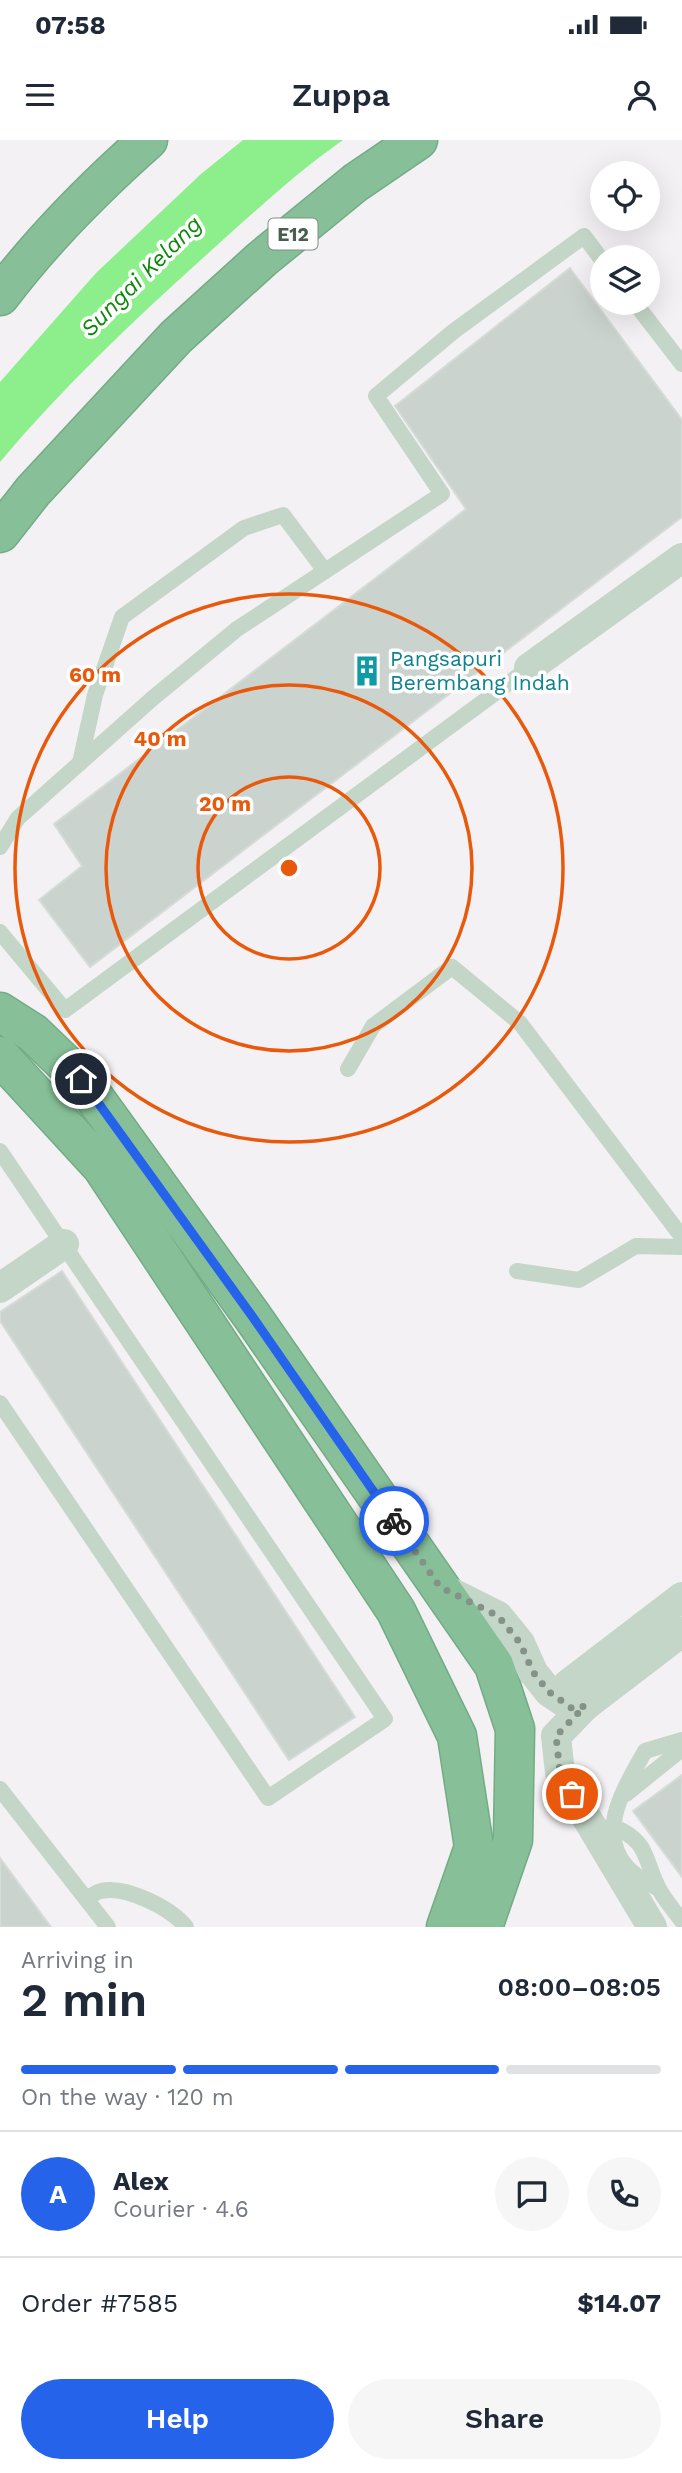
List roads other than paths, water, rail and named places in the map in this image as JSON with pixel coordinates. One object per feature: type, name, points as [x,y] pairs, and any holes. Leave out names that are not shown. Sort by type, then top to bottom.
[{"type":"highway","points":[[0,296],[41,247],[114,170],[148,140]]},
{"type":"highway","name":"E12","points":[[0,533],[33,491],[176,337],[283,242],[355,183],[418,140]]},
{"type":"highway","points":[[0,1012],[33,1033],[81,1079],[252,1316],[494,1665],[515,1729],[513,1840],[483,1927]]},
{"type":"highway","points":[[0,1056],[102,1167],[396,1611],[457,1735],[474,1847],[446,1927]]},
{"type":"street","points":[[529,668],[682,558]]},
{"type":"street","points":[[0,1288],[64,1244]]},
{"type":"street","points":[[440,1587],[498,1616],[520,1643],[533,1672],[549,1692],[572,1697],[682,1632]]},
{"type":"street","points":[[646,1925],[560,1773],[556,1736],[572,1697],[682,1597]]},
{"type":"lane","points":[[0,847],[18,818],[237,629],[442,494],[376,396],[454,331],[584,236],[591,245]]},
{"type":"lane","points":[[644,315],[682,365]]},
{"type":"lane","points":[[80,763],[95,695],[122,617],[244,528],[283,515],[325,571]]},
{"type":"lane","points":[[0,932],[65,1010],[529,668]]},
{"type":"lane","points":[[348,1069],[373,1026],[452,967],[520,1023],[682,1237]]},
{"type":"lane","points":[[0,1151],[385,1719],[268,1798],[0,1403]]},
{"type":"lane","points":[[517,1271],[579,1280],[636,1246],[682,1247]]},
{"type":"lane","points":[[634,1782],[645,1751],[682,1740]]},
{"type":"lane","points":[[682,1749],[634,1782],[619,1800],[613,1847],[628,1869],[659,1889],[682,1921]]},
{"type":"lane","points":[[0,1789],[108,1927]]},
{"type":"lane","points":[[86,1899],[99,1891],[116,1891],[156,1903],[186,1927]]},
{"type":"water","name":"Sungai Kelang","points":[[243,140],[343,140],[272,197],[150,306],[73,382],[0,462],[0,382],[96,273],[201,174]]},
{"type":"place","name":"Pangsapuri Berembang Indah","points":[[367,671]]}]
